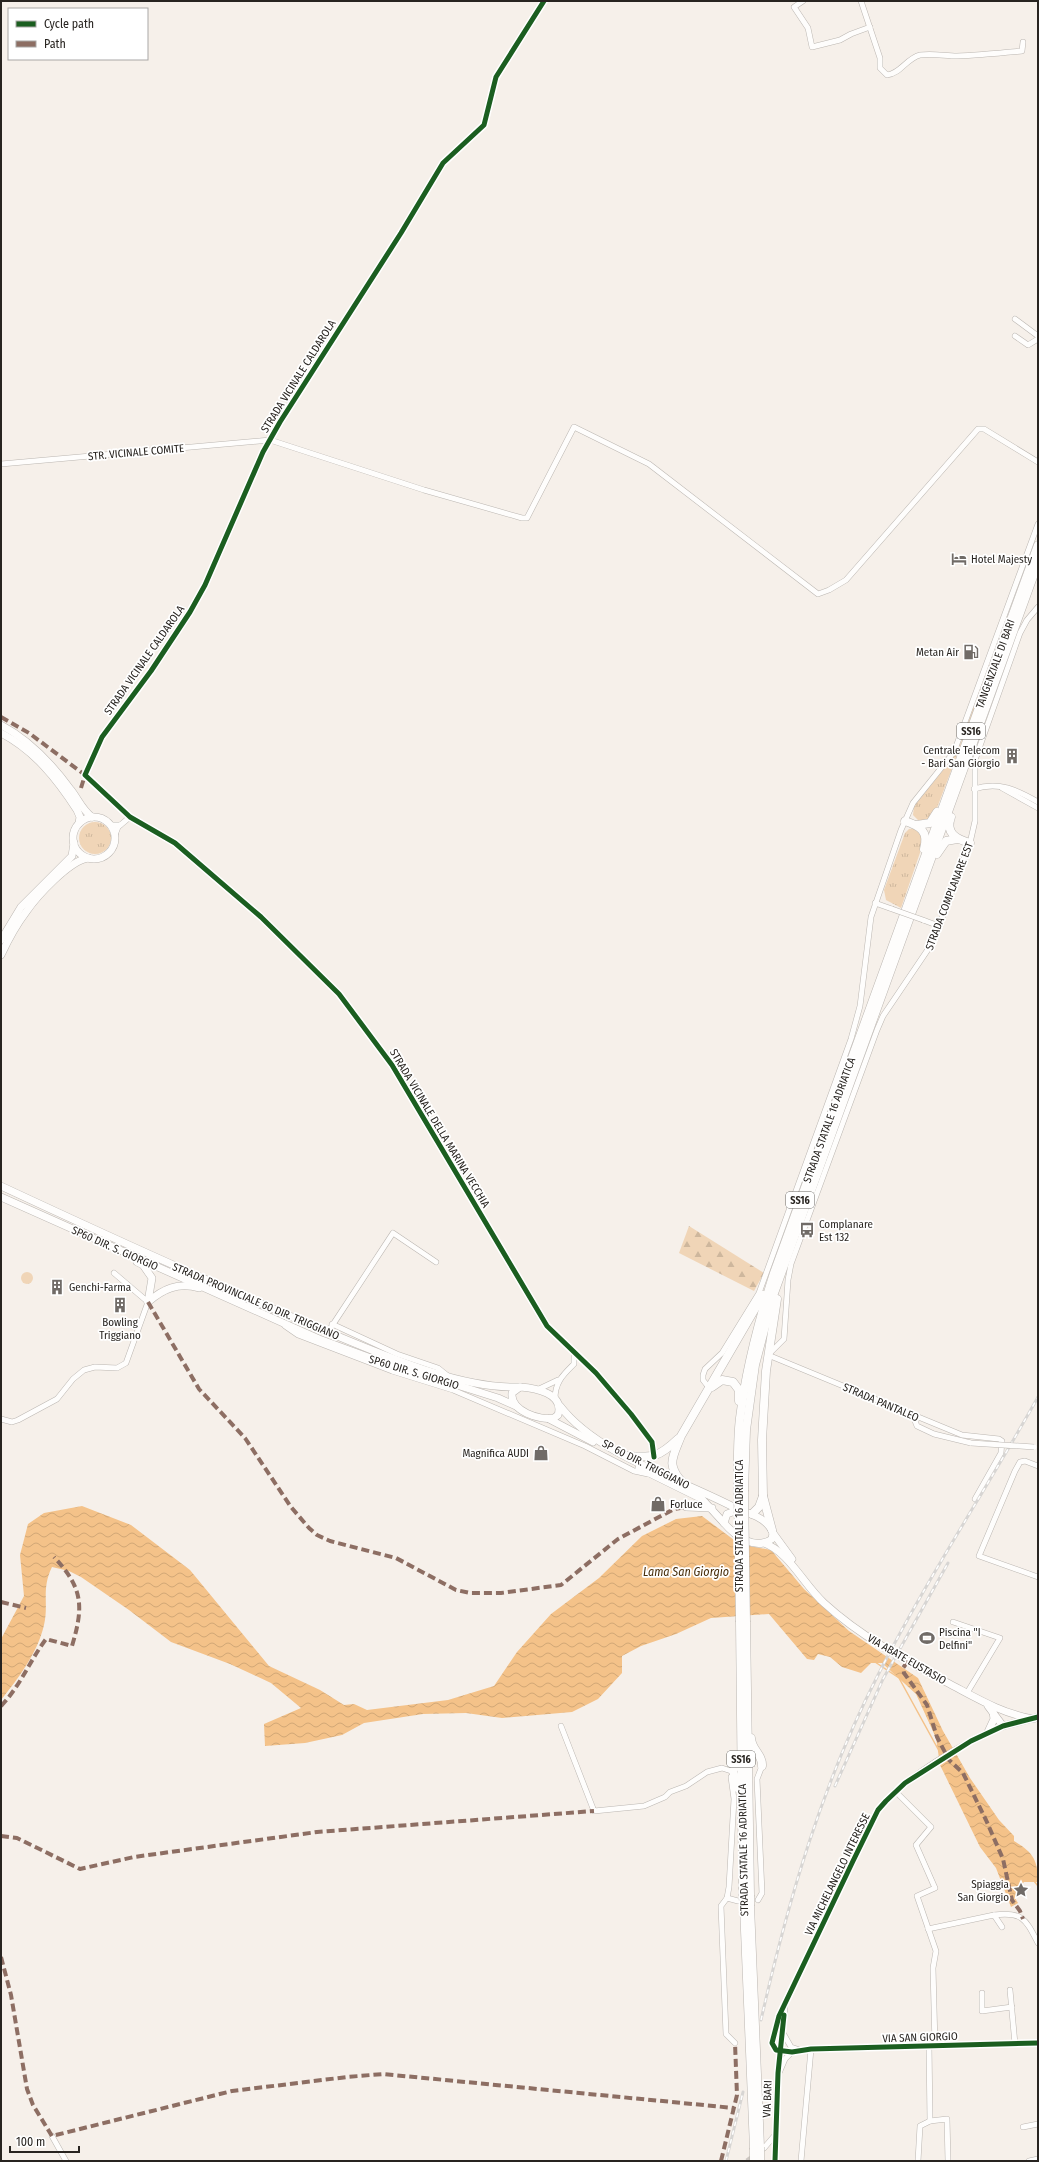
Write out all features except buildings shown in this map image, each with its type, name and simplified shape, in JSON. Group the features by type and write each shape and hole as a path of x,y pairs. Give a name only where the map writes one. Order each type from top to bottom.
{"highway":[{"name":"TANGENZIALE DI BARI","path":"960,770 1038,545"},
{"name":"TANGENZIALE DI BARI","path":"906,918 1038,563"},
{"path":"905,821 917,825 925,825 934,820 948,780 960,770 963,783 949,821 950,832 957,839"},
{"path":"912,902 912,882 926,840 923,830 917,825"},
{"path":"912,902 925,888 942,845 950,840 957,839 970,843"},
{"name":"STRADA STATALE 16 ADRIATICA","path":"744,1801 741,1754 743,1622 740,1418 758,1326 906,918"},
{"name":"STRADA STATALE 16 ADRIATICA","path":"741,1491 746,1430 753,1401 762,1333 777,1274"},
{"name":"SS16","path":"685,1488 674,1472 671,1460 681,1436 777,1274"},
{"name":"SS16","path":"773,1532 763,1496 763,1409 777,1274"},
{"name":"SS16","path":"710,1389 722,1380 728,1380 736,1385 740,1395 738,1410 740,1418"},
{"name":"SS16","path":"753,1401 765,1388"},
{"path":"753,1401 764,1406 763,1409"},
{"path":"628,1456 654,1457 662,1453 681,1436"},
{"path":"752,1514 759,1507 763,1496"},
{"name":"STRADA STATALE 16 ADRIATICA","path":"743,1622 747,1700 744,1801 745,1901 760,2161"},
{"name":"SS16","path":"747,1700 750,1709 751,1744 762,1760 762,1766"},
{"name":"SS16","path":"741,1754 732,1771 744,1801"},
{"name":"SS16","path":"744,1801 751,1791 753,1760 758,1760 762,1766"},
{"name":"STRADA STATALE 16 ADRIATICA","path":"754,2161 759,2148"}],"main road":[{"path":"1,725 23,738 41,753 72,790 87,814 92,817 106,820 111,824 115,835 113,849 108,854 102,858 88,858 76,861 26,912 1,955"},
{"path":"1,733 19,744 46,767 77,810 80,817 74,836 72,856 21,907 1,940"},
{"path":"79,823 92,817"},
{"path":"74,843 81,855 88,858"},
{"path":"1,1182 28,1198"},
{"name":"STRADA PROVINCIALE 60 DIR. TRIGGIANO","path":"1,1186 161,1260 328,1332 402,1361 490,1387 520,1387 539,1389"},
{"name":"SP60 DIR. S. GIORGIO","path":"1,1197 319,1339 368,1358 477,1391 516,1406 530,1414 549,1419"},
{"path":"99,1240 146,1268 152,1278 148,1302"},
{"path":"148,1302 162,1290 172,1287 185,1286 194,1287 231,1299"},
{"path":"516,1406 513,1401 512,1393 520,1387"},
{"path":"539,1389 555,1399"},
{"name":"SP 60 DIR. TRIGGIANO","path":"555,1399 580,1428 685,1488 752,1514 768,1525 832,1610"},
{"path":"549,1419 558,1415 560,1406"},
{"path":"549,1419 652,1475 685,1488 702,1499 712,1508 734,1534 743,1539 754,1543 764,1543 772,1540 773,1532"},
{"path":"685,1488 690,1498 686,1507 712,1508"},
{"path":"724,1523 727,1514 741,1511"},
{"path":"764,1543 783,1556 815,1594 832,1610"},
{"name":"VIA ABATE EUSTASIO","path":"832,1610 881,1646 997,1711 1035,1718"},
{"path":"997,1711 1003,1726"},
{"path":"988,1732 997,1711"},
{"name":"VIA MICHELANGELO INTERESSE","path":"1003,1726 1035,1718"}],"street":[{"name":"STRADA VICINALE CALDAROLA","path":"85,775 102,737 160,658 205,586 270,440 358,297 401,234 443,162 484,125 496,77 544,1"},
{"path":"803,1 794,7 808,28 812,46 840,40 870,27"},
{"path":"861,1 880,58 880,68 887,75 893,74 910,59 919,56 929,54 955,56 1022,51 1023,42"},
{"path":"1015,319 1038,336"},
{"path":"1015,336 1028,345 1038,339"},
{"path":"270,440 424,490 522,518 527,518 570,431 574,427 579,428 649,464 818,594 834,588 846,580 978,429 984,429 1038,462"},
{"name":"STR. VICINALE COMITE","path":"1,464 270,440"},
{"path":"710,1389 703,1380 705,1370 722,1353 759,1293 852,1039 860,1006 868,931 875,903 905,821 913,803 954,752 1038,524"},
{"name":"STRADA COMPLANARE EST","path":"768,1355 784,1339 788,1280 791,1264 876,1030 883,1016 928,952 940,926 970,843 975,829 975,760 1020,633 1027,620 1038,607"},
{"name":"STRADA VICINALE DELLA MARINA VECCHIA","path":"85,775 130,817 175,843 261,917 338,994 392,1065 546,1326 607,1386 652,1442 654,1457"},
{"path":"974,789 991,785 1013,788 1038,802"},
{"path":"999,786 1038,808"},
{"path":"115,835 120,825 130,817"},
{"path":"111,824 120,825"},
{"path":"875,903 940,926"},
{"path":"328,1332 393,1234 436,1262"},
{"path":"1,1419 12,1422 18,1420 57,1399 73,1379 88,1368 122,1366 126,1363 148,1302 114,1273"},
{"path":"282,1322 298,1335 392,1370 453,1390 585,1446 634,1471 652,1475"},
{"path":"332,1324 397,1354 438,1368 449,1376"},
{"path":"539,1389 558,1380 574,1364 574,1353"},
{"name":"STRADA PANTALEO","path":"768,1355 967,1437 996,1438 1002,1441 1001,1453 975,1499"},
{"path":"574,1364 585,1364"},
{"path":"555,1399 555,1390 558,1380"},
{"path":"526,1421 530,1414"},
{"name":"STRADA PANTALEO","path":"913,1416 917,1426 934,1434 971,1443 1036,1448"},
{"path":"1038,1466 1024,1461 1020,1462 979,1556 1038,1577"},
{"path":"952,1622 1000,1638 967,1693"},
{"path":"561,1726 594,1811 644,1806 665,1798 670,1792 686,1786 707,1772 722,1768 732,1771 734,1799 731,1865 727,1898 721,1906 726,2034 735,2043"},
{"name":"VIA MICHELANGELO INTERESSE","path":"787,2002 780,2050 773,2047 772,2036 787,2002 875,1817 895,1791 971,1741 1003,1726"},
{"path":"758,1900 762,1893 757,1778 762,1766"},
{"path":"895,1791 931,1826 916,1845 935,1888 917,1896 936,1951 933,1968 930,2121"},
{"path":"727,1898 745,1901"},
{"path":"928,1929 994,1915 1006,1914 1018,1916 1028,1924 1038,1943"},
{"path":"994,1915 1002,1927"},
{"path":"1010,1990 1015,2044"},
{"path":"982,1993 982,2011 1012,2007"},
{"path":"778,2073 792,2050 782,2030"},
{"name":"VIA SAN GIORGIO","path":"780,2050 1038,2043"},
{"path":"801,2161 811,2049"},
{"name":"VIA BARI","path":"775,2161 780,2050"},
{"path":"918,2161 920,2126 930,2121 946,2119 948,2161"},
{"path":"1022,2127 1038,2124"},
{"path":"759,2148 776,2134"},
{"path":"52,2136 66,2161"},
{"path":"759,2148 775,2148"},
{"path":"1029,2161 1038,2159"}],"green space":[{"path":"990,662 992,662 934,816 930,821 920,822 913,815 914,806 952,759 961,742"},
{"path":"92,822 98,822 108,829 111,838 110,844 104,851 98,854 92,854 82,847 79,841 79,835 86,825"},
{"path":"916,828 922,832 922,847 901,908 886,900 884,890 905,833 909,829"},
{"path":"689,1226 764,1273 754,1291 679,1253"},
{"path":"25,1272 29,1272 33,1278 29,1284 25,1284 21,1280 21,1276"}],"water":[{"name":"Lama San Giorgio","path":"82,1506 131,1525 190,1570 269,1666 320,1690 344,1705 354,1704 367,1710 448,1700 494,1686 517,1652 551,1614 599,1578 642,1536 676,1519 702,1516 734,1540 749,1546 771,1550 804,1589 849,1631 918,1678 943,1731 970,1778 999,1820 1014,1836 1014,1841 1026,1849 1033,1857 1037,1868 1038,1882 1024,1882 1016,1895 1016,1900 1018,1903 1011,1907 996,1868 980,1847 940,1765 936,1738 916,1694 882,1663 871,1663 861,1673 842,1667 830,1657 818,1654 814,1660 807,1659 769,1614 711,1618 676,1634 641,1646 622,1656 622,1673 598,1699 572,1712 502,1718 466,1713 423,1714 364,1723 342,1735 305,1743 265,1746 264,1724 301,1708 271,1683 230,1664 171,1642 129,1610 81,1577 69,1571 52,1567 47,1582 46,1610 41,1635 27,1665 1,1700 1,1639 24,1596 20,1555 28,1524 44,1513"}],"waterway":[{"path":"875,1662 899,1678 938,1749"},
{"path":"1034,1881 1038,1886"}],"tunnel":[{"path":"747,2161 755,2155"}],"railway":[{"path":"761,2020 771,1975 795,1887 823,1801 858,1716 878,1675 916,1605 1038,1397"},
{"path":"835,1786 883,1679 948,1563"},
{"path":"726,2161 743,2092"}],"marked path":[{"path":"1,717 29,733 85,775 81,788"},
{"path":"148,1302 199,1389 245,1438 291,1507 309,1528 317,1535 330,1541 396,1558 456,1590 470,1593 501,1593 561,1585 618,1539 674,1509 686,1507"},
{"path":"1,1706 20,1682 46,1639 72,1646 76,1632 79,1608 76,1588 64,1568 54,1557"},
{"path":"1,1602 26,1608"},
{"path":"908,1661 903,1668 904,1673 927,1705 937,1737 949,1760 963,1773 986,1820 1003,1859 1012,1900 1020,1911 1023,1919"},
{"path":"1,1836 17,1838 80,1869 134,1857 317,1832 594,1811"},
{"path":"1,1957 11,1995 27,2089 33,2105 52,2136 232,2091 383,2074 734,2108"},
{"path":"721,2161 737,2095 735,2043"}],"cycle path":[{"path":"544,1 496,77 484,125 443,163 401,233 280,422 263,452 205,585 190,612 151,671 102,737 85,775 130,817 175,843 261,917 339,994 392,1065 547,1326 596,1373 631,1414 652,1442 654,1457"},
{"path":"1038,1717 1003,1726 971,1741 905,1783 878,1810 779,2016 772,2043 776,2050 792,2052 811,2049 1038,2043"},
{"path":"775,2161 778,2073 784,2015"}],"place":[{"name":"Hotel Majesty","path":"959,559"},
{"name":"Metan Air","path":"971,652"},
{"name":"Centrale Telecom - Bari San Giorgio","path":"1012,756"},
{"name":"Complanare Est 132","path":"807,1230"},
{"name":"Genchi-Farma","path":"57,1287"},
{"name":"Bowling Triggiano","path":"120,1305"},
{"name":"Magnifica AUDI","path":"541,1453"},
{"name":"Forluce","path":"658,1504"},
{"name":"Piscina \"I Delfini\"","path":"927,1638"},
{"name":"Spiaggia San Giorgio","path":"1021,1890"}]}
